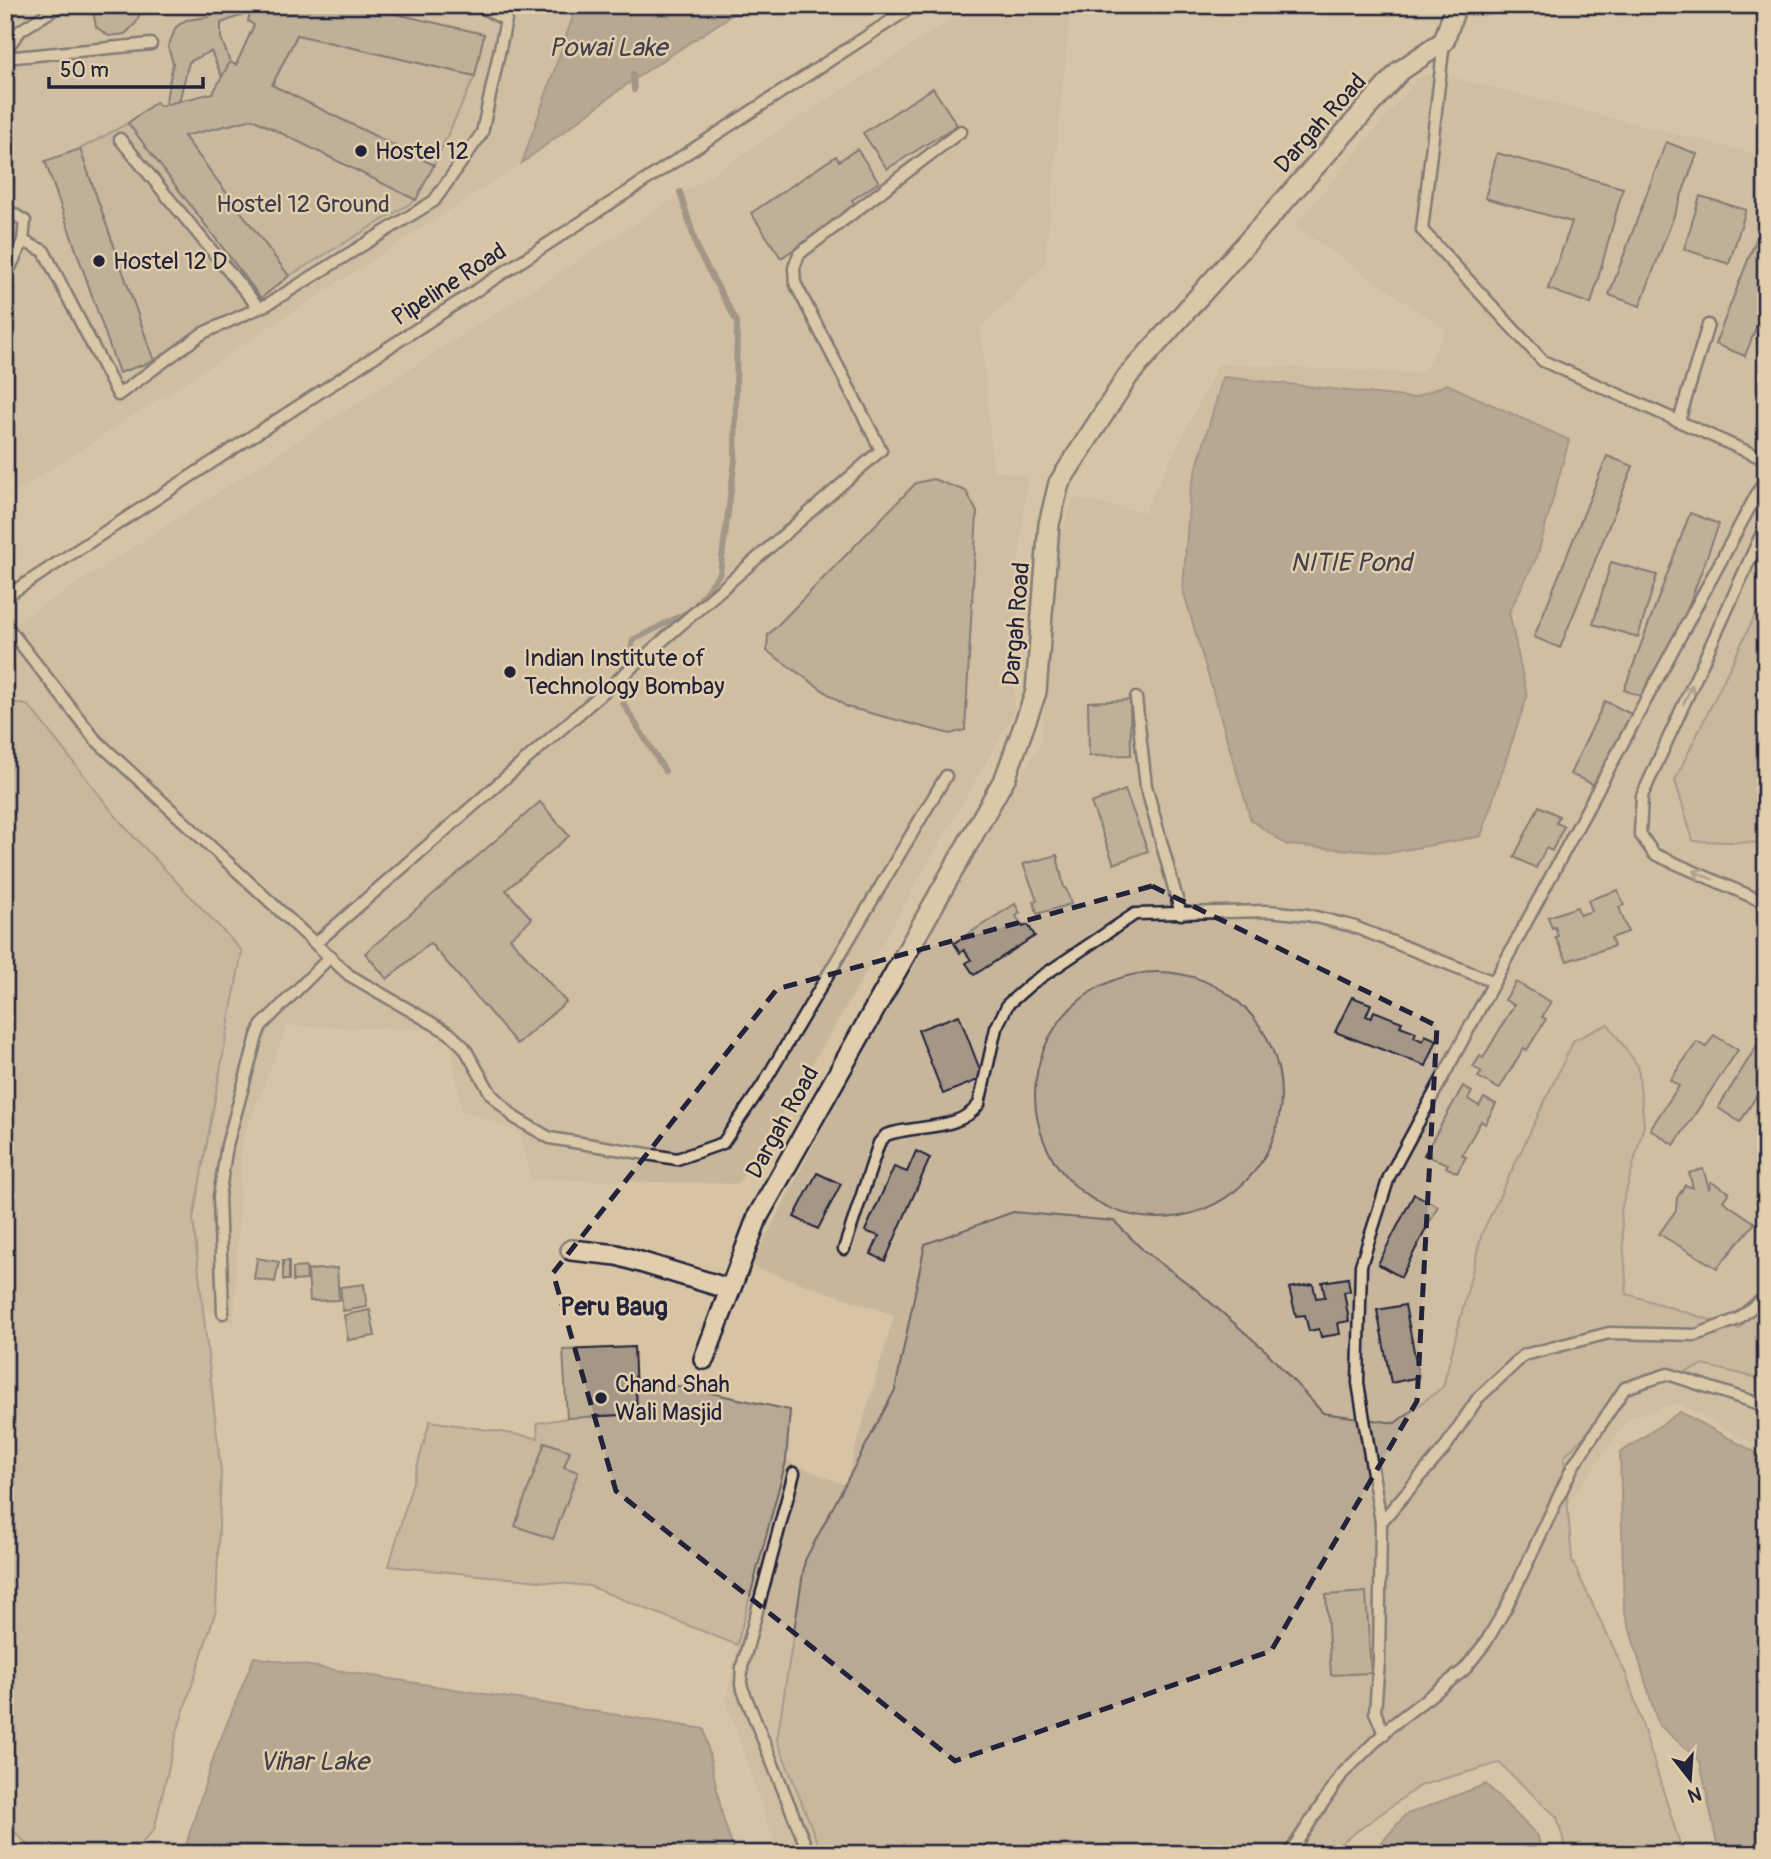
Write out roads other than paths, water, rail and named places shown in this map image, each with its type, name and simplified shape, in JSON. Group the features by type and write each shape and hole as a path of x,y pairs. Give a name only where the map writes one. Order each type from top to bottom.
{"street":[{"path":"1444,41 1456,5"},
{"name":"Dargah Road","path":"704,1359 758,1216 1006,776 1036,692 1049,524 1059,483 1128,376 1399,71 1444,41"},
{"path":"571,1250 617,1255 729,1289"}],"lane":[{"path":"5,50 20,30 61,5"},
{"path":"23,241 44,251 118,395 203,333 259,308 434,201 482,133 506,20 477,5"},
{"name":"Pipeline Road","path":"5,597 915,5"},
{"path":"1444,41 1422,230 1543,360 1766,460"},
{"path":"5,58 151,44"},
{"path":"316,943 881,450 795,283 794,268 799,254 961,131"},
{"path":"120,139 259,308"},
{"path":"5,213 12,213 25,221 23,241 5,278"},
{"path":"1678,421 1708,325"},
{"path":"1384,1734 1375,1712 1379,1661 1381,1522 1359,1383 1361,1265 1389,1177 1766,477"},
{"path":"1766,524 1642,796 1640,834 1654,854 1766,903"},
{"path":"5,624 95,739 349,975 449,1033 464,1046 491,1094 515,1118 550,1138 677,1159 723,1143 762,1086 946,776"},
{"path":"1136,698 1146,786 1181,914"},
{"path":"844,1249 879,1143 886,1135 960,1120 973,1114 979,1104 996,1028 1008,1004 1032,983 1135,914 1268,911 1308,915 1352,926 1494,982"},
{"path":"223,1313 219,1197 227,1145 257,1036 261,1026 331,956"},
{"path":"1381,1522 1444,1449 1478,1398 1524,1355 1609,1334 1696,1335 1738,1319 1766,1296"},
{"path":"1289,1854 1342,1774 1384,1734 1464,1670 1486,1642 1507,1606 1573,1466 1625,1388 1668,1374 1766,1406"},
{"path":"794,1473 742,1667 741,1685 809,1854"}],"water":[{"name":"Powai Lake","path":"577,5 747,5 630,82 522,163"},
{"name":"NITIE Pond","path":"1223,377 1413,398 1447,384 1569,440 1537,557 1509,612 1527,696 1481,836 1388,853 1287,845 1251,820 1183,590 1190,491"},
{"path":"1680,1412 1766,1458 1766,1854 1719,1854 1700,1761 1658,1724 1624,1610 1620,1453"},
{"name":"Vihar Lake","path":"254,1657 704,1729 723,1818 735,1854 183,1854 215,1753"},
{"path":"1486,1784 1538,1836 1542,1854 1372,1854 1405,1815"}],"waterway":[{"path":"633,74 634,90"},
{"path":"665,771 623,703 633,640 692,610 720,573 735,460 737,322 698,251 680,192"}],"place":[{"name":"Hostel 12","path":"361,151"},
{"name":"Hostel 12 D","path":"99,261"},
{"name":"Indian Institute of Technology Bombay","path":"510,672"},
{"name":"Chand Shah Wali Masjid","path":"601,1398"}],"district":[{"name":"Peru Baug","path":"614,1306"}],"park label":[{"name":"Hostel 12 Ground","path":"303,204"}]}
